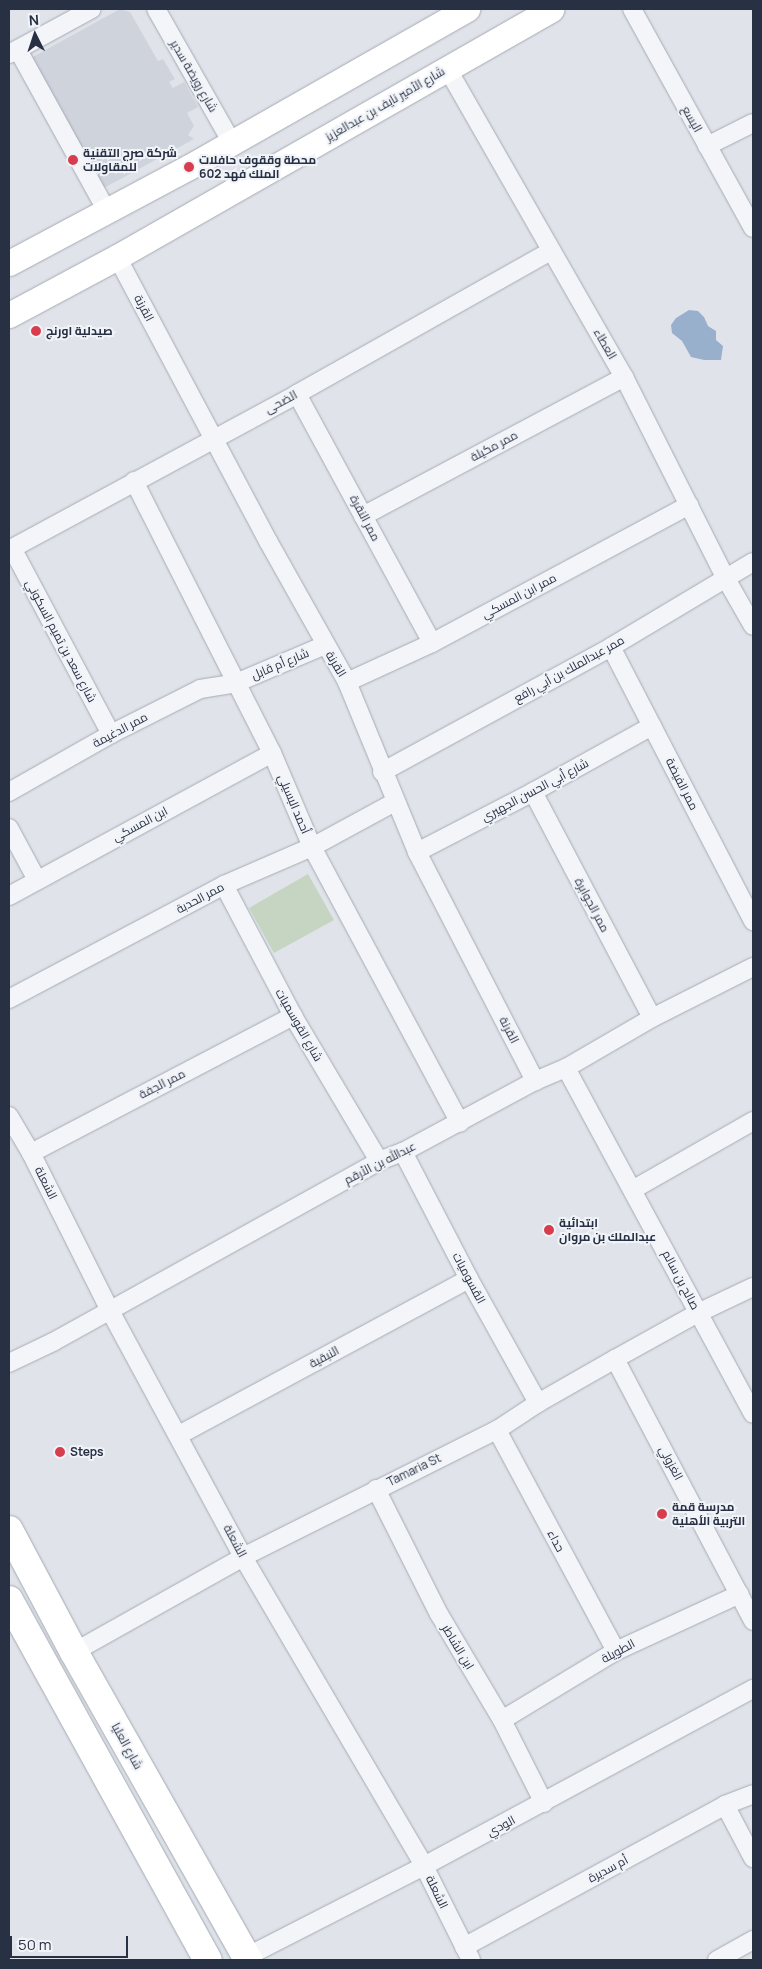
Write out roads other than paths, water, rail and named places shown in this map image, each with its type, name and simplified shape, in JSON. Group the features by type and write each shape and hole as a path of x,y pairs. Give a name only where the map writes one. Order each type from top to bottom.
{"main road":[{"name":"شارع العليا","path":"9,1530 74,1652 247,1958"},
{"path":"9,1600 208,1960"}],"street":[{"path":"92,9 13,52 107,211"},
{"name":"شارع رويضة سدير","path":"156,9 232,143"},
{"path":"9,263 232,143 467,9"},
{"name":"شارع الأمير نايف بن عبدالعزيز","path":"9,315 117,257 551,9"},
{"name":"اليسع","path":"632,9 753,228"},
{"name":"العطاء","path":"447,68 624,377 725,577 753,626"},
{"path":"707,146 753,123"},
{"name":"الضحى","path":"10,549 212,438 297,394 551,251"},
{"name":"القرنة","path":"117,257 212,438 347,682 416,852 535,1082"},
{"name":"ممر مكيلة","path":"364,516 624,377"},
{"name":"ممر النقرة","path":"297,394 432,643"},
{"name":"أحمد البسيلي","path":"134,482 272,753 312,847 460,1123"},
{"name":"ممر ابن المسكي","path":"347,682 432,643 689,505"},
{"name":"شارع سعد بن تميم السكوني","path":"10,549 110,734"},
{"name":"ممر عبدالملك بن أبي رافع","path":"382,772 611,647 725,577 753,562"},
{"name":"شارع أم قابل","path":"236,683 325,645"},
{"name":"ممر الفيضة","path":"611,647 753,921"},
{"name":"ممر الدغيمة","path":"9,792 110,734 200,688 236,683"},
{"name":"شارع أبي الحسن الجهيري","path":"416,852 533,792 652,726"},
{"name":"ابن المسكي","path":"9,896 272,753"},
{"name":"ممر الجوابرة","path":"533,792 652,1018"},
{"name":"ممر الحدبة","path":"9,999 224,885 312,847 395,802"},
{"path":"9,828 37,880"},
{"name":"شارع القوسميات","path":"224,885 293,1016 379,1161"},
{"name":"عبدالله بن الأرقم","path":"9,1362 53,1342 379,1161 403,1152 460,1123 535,1082 566,1068 652,1018 753,967"},
{"name":"ممر الجفة","path":"31,1152 293,1016"},
{"name":"صالح بن سالم","path":"566,1068 634,1189 753,1414"},
{"name":"الشعلة","path":"9,1116 31,1152 110,1309 243,1557 424,1866 467,1953"},
{"path":"634,1189 753,1121"},
{"name":"القسوميات","path":"403,1152 469,1279 538,1403"},
{"name":"النبقية","path":"179,1435 469,1279"},
{"name":"Tamaria St","path":"74,1652 243,1557 496,1430 538,1403 698,1312 753,1287"},
{"name":"الغزولي","path":"615,1359 753,1621"},
{"name":"حداء","path":"496,1430 616,1651"},
{"name":"ابن الشاطر","path":"376,1489 439,1614 502,1720 544,1803"},
{"name":"الطويلة","path":"502,1720 616,1651 740,1594"},
{"name":"الودي","path":"247,1958 544,1803 753,1689"},
{"name":"أم سديرة","path":"467,1953 725,1805 753,1794"},
{"path":"725,1805 753,1858"},
{"path":"718,1960 753,1940"}],"water":[{"path":"689,310 698,311 704,317 708,326 716,331 716,340 723,346 721,360 704,360 691,357 682,341 672,333 671,325 676,318"}],"place":[{"name":"شركة صرح التقنية للمقاولات","path":"73,160"},
{"name":"محطة وققوف حافلات الملك فهد 602","path":"189,167"},
{"name":"صيدلية اورنج","path":"36,331"},
{"name":"ابتدائية عبدالملك بن مروان","path":"549,1230"},
{"name":"Steps","path":"60,1452"},
{"name":"مدرسة قمة التربية الأهلية","path":"662,1514"}]}
